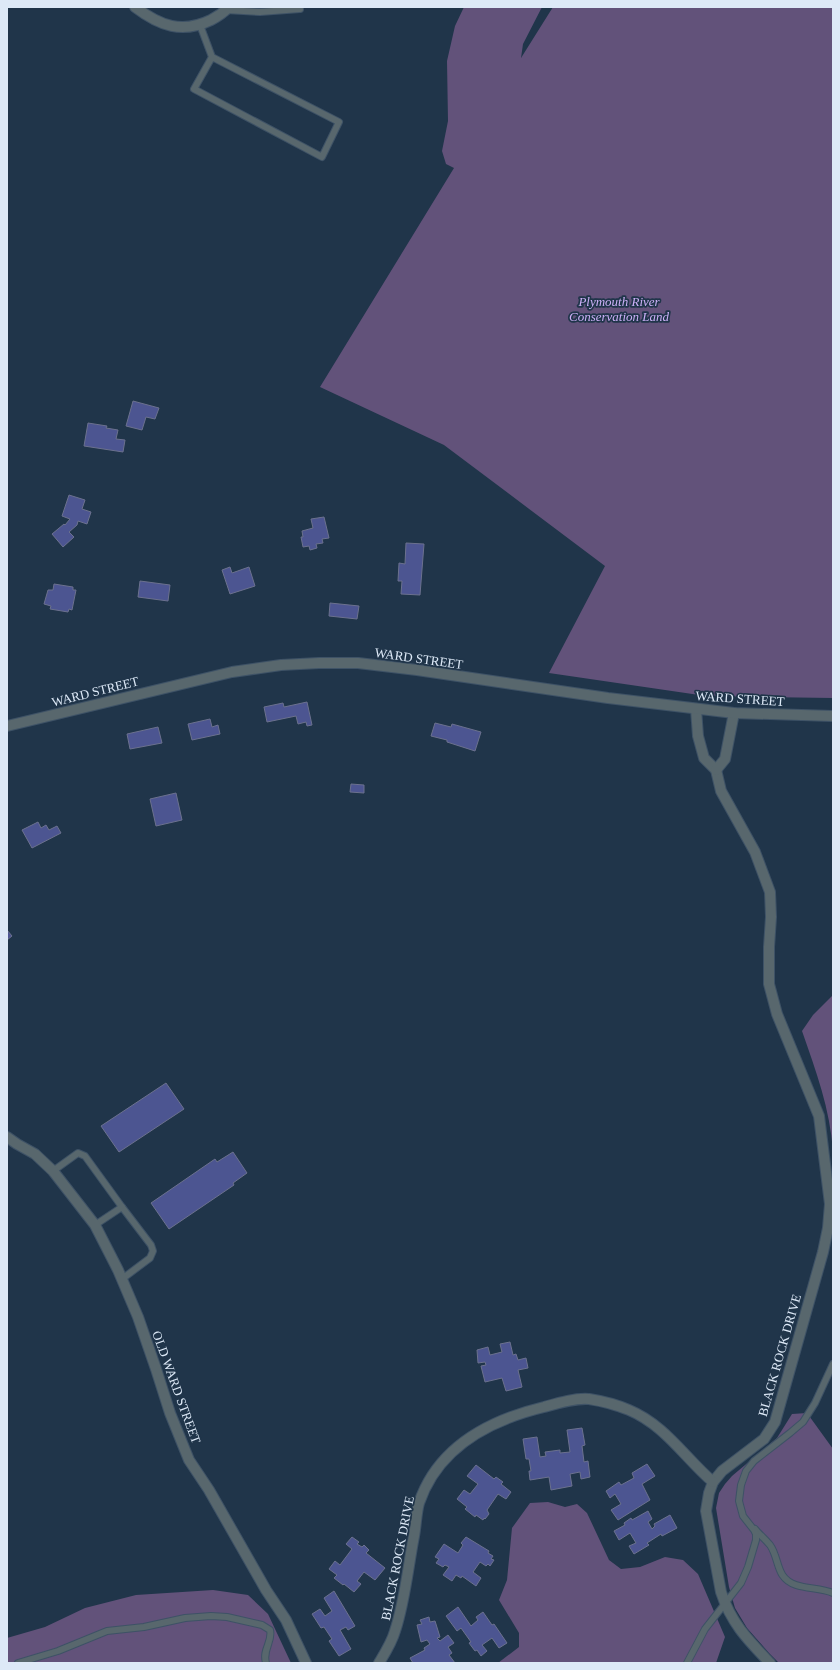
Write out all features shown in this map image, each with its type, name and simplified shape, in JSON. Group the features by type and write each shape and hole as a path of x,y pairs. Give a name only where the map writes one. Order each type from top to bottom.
{"street":[{"path":"135,7 148,17 168,26 184,28 200,25 228,9"},
{"name":"WARD STREET","path":"7,726 232,672 281,665 319,663 358,663 417,670 734,713 833,716"},
{"name":"BLACK ROCK DRIVE","path":"379,1663 395,1632 419,1505 426,1485 437,1468 467,1438 487,1427 520,1413 564,1402 588,1399 609,1403 650,1421 666,1434 698,1469 713,1482 722,1472 764,1439 775,1422 827,1234 831,1184 819,1116 777,1014 769,984 771,917 770,892 755,852 720,791 716,770 704,758 698,736 696,709"},
{"path":"716,770 725,759 734,713"},
{"name":"OLD WARD STREET","path":"7,1137 35,1154 53,1171 95,1225 122,1279 148,1346 170,1413 189,1460 209,1490 266,1590 286,1620 306,1663"},
{"path":"713,1482 709,1493 706,1511 721,1592 730,1615 742,1634 770,1663"}],"lane":[{"path":"228,9 260,12 300,9"},
{"path":"200,25 212,57 339,122 322,157 194,89 212,57"},
{"path":"53,1171 78,1153 85,1156 151,1246 153,1251 150,1258 122,1279"},
{"path":"95,1225 122,1207"},
{"path":"833,1364 815,1403 803,1422 754,1460 746,1471 741,1485 739,1501 744,1516 771,1546 778,1569 785,1578 795,1585 825,1589 833,1593"},
{"path":"687,1663 705,1629 741,1583 756,1540 756,1534 752,1526"},
{"path":"18,1663 58,1651 107,1631 144,1628 185,1618 216,1616 257,1623 270,1630 271,1634 265,1650 266,1663"}],"green space":[{"name":"Plymouth River Conservation Land","path":"464,7 542,7 523,44 521,58 553,7 833,7 833,698 706,696 549,673 605,566 444,445 320,387 454,168 446,164 442,151 448,121 447,61 455,26"},
{"path":"833,995 833,1151 826,1105 802,1031 813,1015"},
{"path":"807,1413 833,1449 833,1663 779,1663 747,1628 735,1608 729,1587 716,1508 719,1493 732,1476 777,1438 792,1414"},
{"path":"548,1502 565,1507 577,1504 587,1513 609,1560 621,1569 640,1567 665,1557 683,1560 698,1574 725,1637 716,1663 498,1663 519,1647 519,1633 499,1600 507,1580 512,1528 530,1503"},
{"path":"213,1590 248,1595 268,1614 291,1663 7,1663 7,1638 45,1627 85,1608 136,1595"}],"building":[{"path":"133,401 159,408 155,419 146,417 142,430 126,426"},
{"path":"88,423 107,426 106,428 118,430 116,439 125,440 123,452 84,446"},
{"path":"69,495 85,500 82,509 91,512 87,524 78,521 77,525 69,532 74,537 63,547 52,534 64,524 65,525 70,519 62,516"},
{"path":"324,517 329,538 322,539 323,543 316,544 317,548 310,550 309,546 303,547 301,537 303,537 302,531 313,528 311,519"},
{"path":"406,543 424,544 420,595 401,594 402,581 398,581 399,563 405,564"},
{"path":"230,567 232,573 249,567 255,586 230,594 222,570"},
{"path":"140,581 170,585 168,601 138,597"},
{"path":"54,584 73,587 73,590 76,590 72,610 69,609 68,612 50,609 51,606 44,604 48,590 53,590"},
{"path":"330,603 359,606 357,619 329,616"},
{"path":"307,702 312,725 307,726 306,722 298,724 296,716 267,722 264,707 283,703 284,707"},
{"path":"210,719 212,727 218,725 220,734 192,740 188,724"},
{"path":"435,723 451,727 452,724 481,732 475,751 447,742 447,740 431,736"},
{"path":"158,727 162,743 130,749 127,734"},
{"path":"351,784 364,785 364,793 350,792"},
{"path":"176,793 182,820 156,826 150,799"},
{"path":"38,822 41,828 46,825 49,830 57,826 61,833 32,848 22,830"},
{"path":"7,930 12,936 7,940"},
{"path":"166,1083 184,1109 119,1152 101,1126"},
{"path":"233,1152 247,1173 233,1183 234,1185 169,1229 151,1203 215,1159 217,1162"},
{"path":"510,1342 513,1355 516,1354 518,1360 526,1358 528,1368 518,1370 522,1387 506,1391 502,1378 485,1382 481,1366 486,1365 485,1362 478,1363 477,1350 488,1347 490,1355 502,1352 500,1344"},
{"path":"582,1428 585,1445 582,1446 584,1462 588,1461 590,1477 581,1479 580,1472 570,1474 572,1486 551,1490 549,1477 530,1480 529,1471 531,1471 529,1459 526,1459 523,1439 537,1437 540,1457 546,1456 545,1452 560,1450 560,1453 570,1452 567,1430"},
{"path":"647,1464 655,1476 642,1484 650,1500 618,1520 611,1510 621,1504 615,1494 610,1498 606,1491 619,1482 621,1485 634,1478 632,1473"},
{"path":"476,1465 494,1479 496,1477 503,1482 501,1484 511,1492 506,1499 498,1494 487,1510 489,1514 483,1520 476,1515 475,1517 465,1509 467,1507 457,1499 464,1490 470,1494 478,1484 467,1476"},
{"path":"648,1511 652,1519 648,1522 652,1529 655,1526 654,1524 670,1515 677,1528 662,1536 661,1534 647,1543 649,1545 634,1554 629,1546 636,1543 630,1533 619,1540 614,1531 625,1525 624,1523 631,1518 632,1520"},
{"path":"352,1537 359,1542 357,1544 362,1547 364,1545 369,1550 366,1553 385,1568 375,1580 364,1572 357,1581 361,1584 354,1592 334,1578 337,1575 329,1569 335,1561 340,1565 352,1549 346,1544"},
{"path":"466,1537 489,1551 488,1553 493,1556 491,1559 494,1560 490,1566 488,1564 486,1566 480,1562 473,1572 481,1578 476,1586 462,1576 461,1578 456,1575 452,1581 443,1575 449,1567 445,1565 443,1567 436,1563 439,1559 435,1557 444,1544 458,1553 463,1545 461,1543"},
{"path":"334,1591 355,1626 348,1630 346,1627 340,1630 351,1649 339,1656 329,1641 332,1639 324,1627 321,1628 312,1614 320,1609 325,1616 332,1611 324,1598"},
{"path":"458,1607 471,1626 478,1620 476,1617 483,1612 492,1625 494,1624 507,1643 499,1648 492,1638 482,1645 487,1651 481,1656 469,1643 471,1642 461,1628 457,1631 446,1616"},
{"path":"429,1617 430,1622 435,1621 440,1637 437,1638 440,1641 448,1635 454,1643 448,1647 452,1653 449,1655 455,1663 413,1663 410,1658 425,1650 424,1648 430,1644 427,1640 421,1642 417,1625 422,1624 420,1620"}]}
